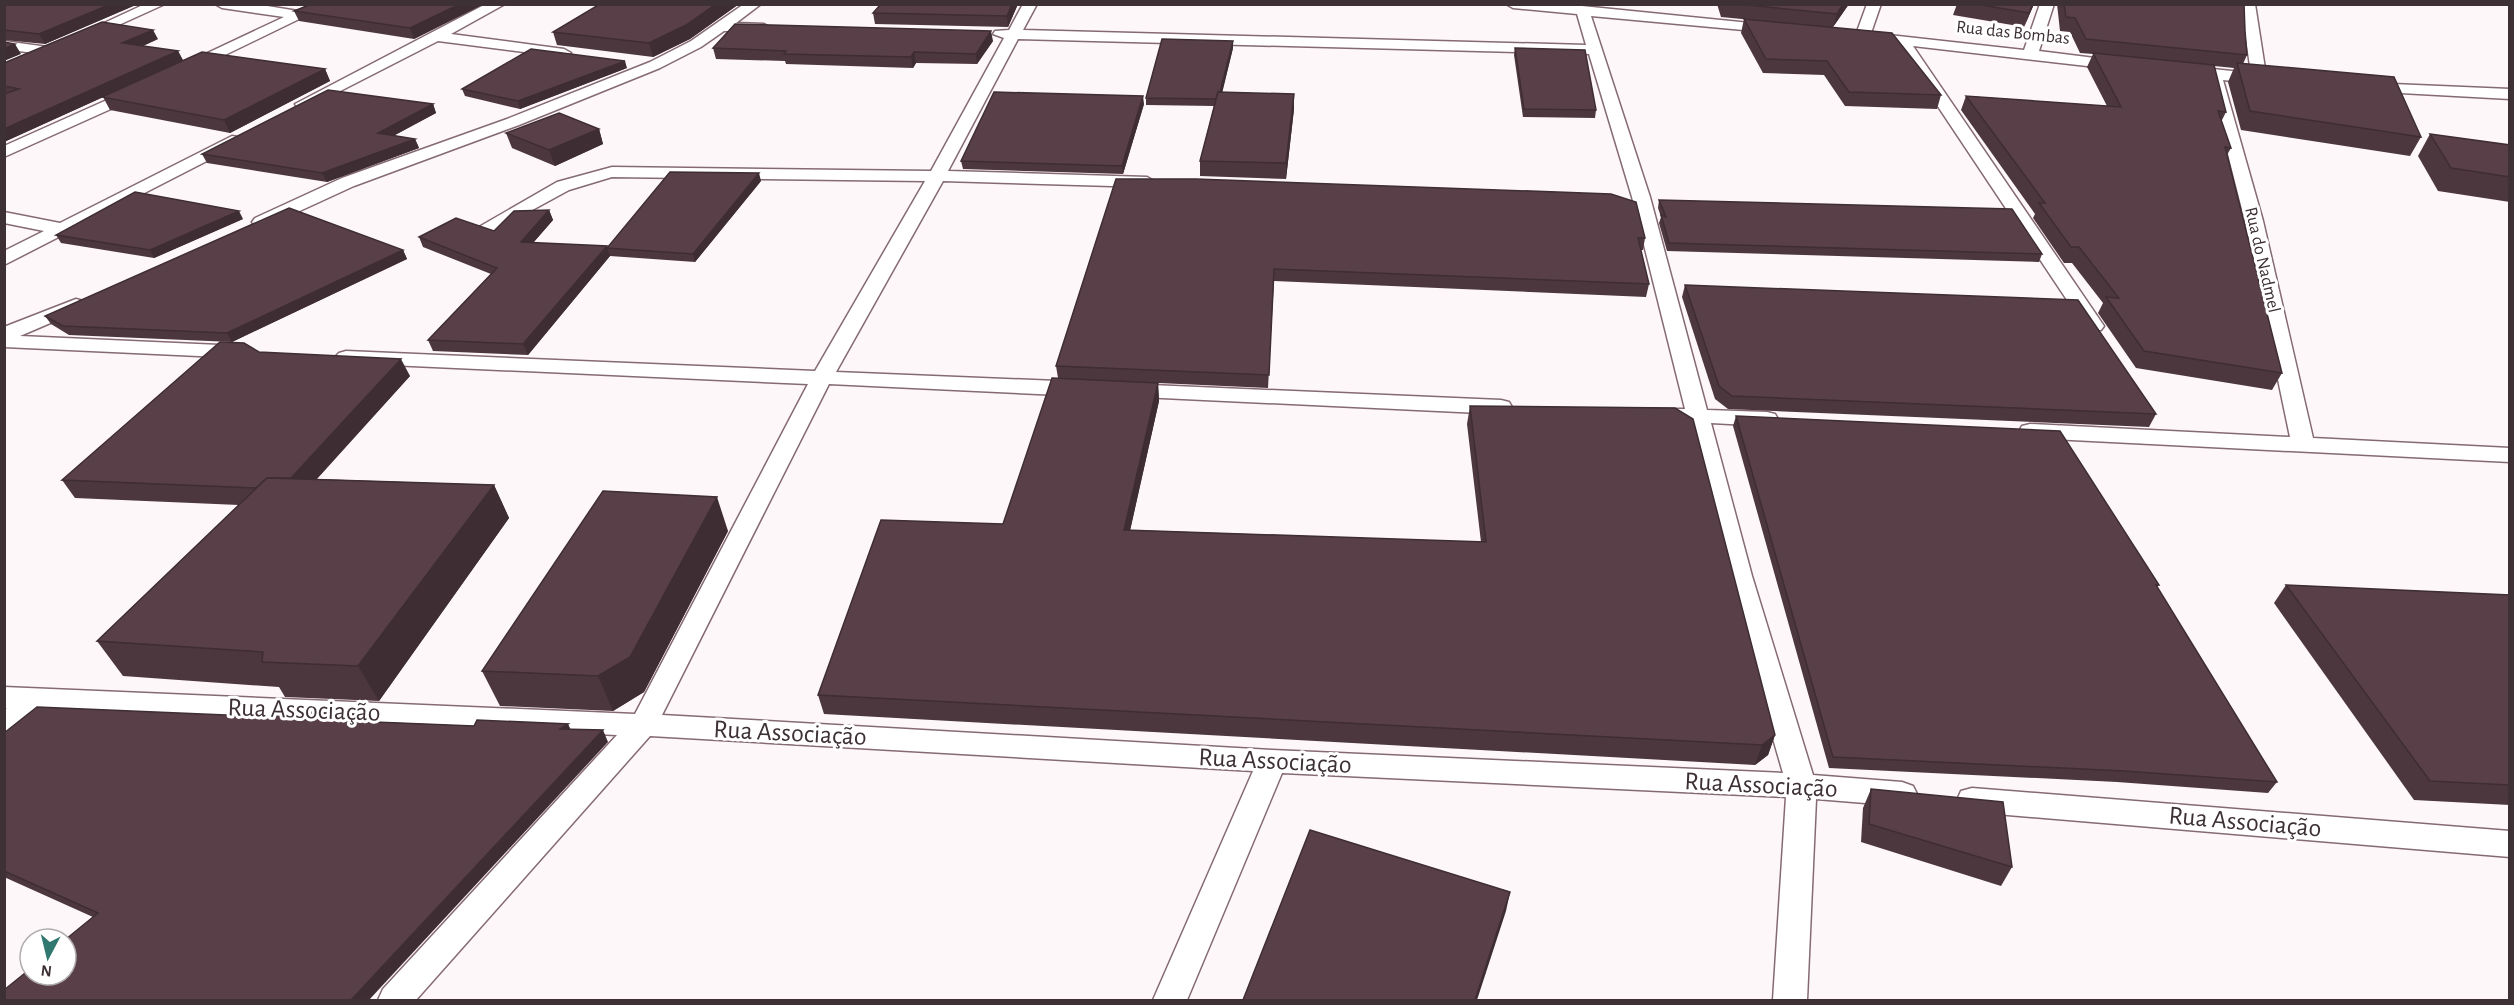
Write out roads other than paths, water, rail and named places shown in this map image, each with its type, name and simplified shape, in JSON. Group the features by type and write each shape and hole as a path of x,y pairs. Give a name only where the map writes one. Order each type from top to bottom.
{"street":[{"path":"15,64 158,4"},
{"path":"222,4 299,15"},
{"path":"172,75 323,4"},
{"path":"289,111 498,4"},
{"path":"246,229 348,182 503,126 655,65 721,27 754,4"},
{"path":"395,1000 643,725 822,377 937,176 1001,34 1030,4"},
{"path":"1513,4 1795,31"},
{"path":"1657,19 1667,4"},
{"name":"Rua das Bombas","path":"1874,4 1856,36 2136,66"},
{"path":"2030,55 2047,4"},
{"path":"2248,4 2259,79"},
{"path":"1583,11 1641,197 1739,576 1802,786 1790,1000"},
{"path":"721,27 779,29"},
{"path":"1001,34 1597,50"},
{"path":"435,36 574,55"},
{"path":"1902,41 2102,338"},
{"path":"4,45 58,47"},
{"path":"620,61 655,65"},
{"path":"2170,70 2282,81"},
{"name":"Rua do Nadmel","path":"2216,74 2254,221 2303,446"},
{"path":"4,152 151,85"},
{"path":"2351,87 2510,94"},
{"path":"4,260 248,133"},
{"path":"488,227 568,181 587,175 612,172 937,176 1164,183"},
{"path":"1617,196 1641,197"},
{"path":"4,218 63,229"},
{"path":"4,335 90,298"},
{"path":"4,341 260,353"},
{"path":"320,356 1521,408"},
{"path":"1639,414 1792,420"},
{"path":"2156,417 2169,437"},
{"path":"2004,430 2169,437 2303,446 2510,454"},
{"name":"Rua Associação","path":"4,697 643,725 1272,761 1802,786 2510,844"},
{"path":"4,725 39,699"},
{"path":"1170,1000 1272,761"}]}
